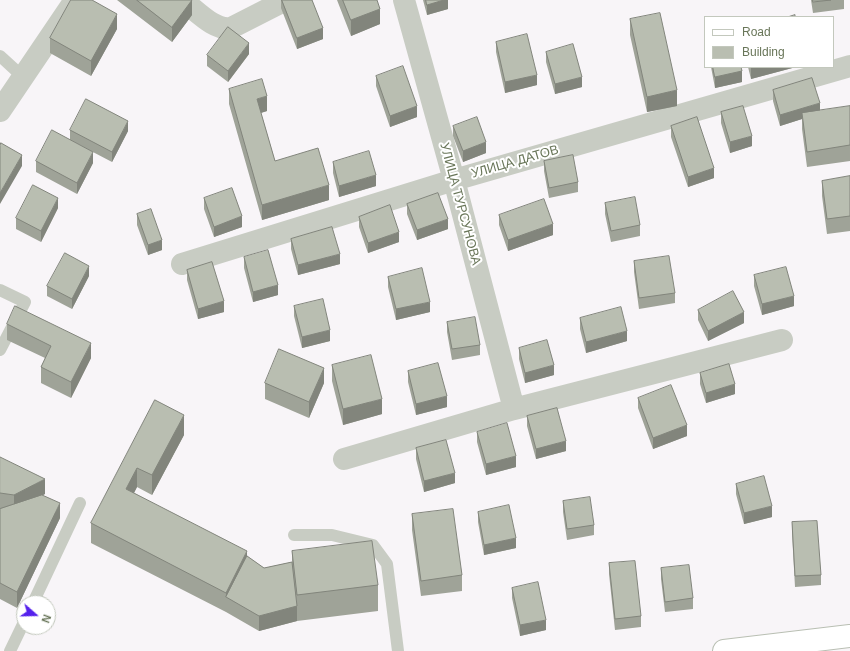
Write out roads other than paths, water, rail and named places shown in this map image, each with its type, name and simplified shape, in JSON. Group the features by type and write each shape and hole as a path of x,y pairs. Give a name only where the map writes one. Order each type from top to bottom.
{"street":[{"path":"0,111 75,0"},
{"path":"182,0 217,26 224,29 232,28 286,0"},
{"name":"УЛИЦА ТУРСУНОВА","path":"404,0 454,180 514,409"},
{"name":"УЛИЦА ДАТОВ","path":"182,264 454,180 850,66"},
{"path":"344,459 514,409 782,340"},
{"path":"724,651 850,636"}],"lane":[{"path":"0,56 23,77"},
{"path":"0,290 25,302 0,350"},
{"path":"37,595 80,503"},
{"path":"294,535 332,535 373,545 387,564 398,651"},
{"path":"10,651 18,635"}]}
